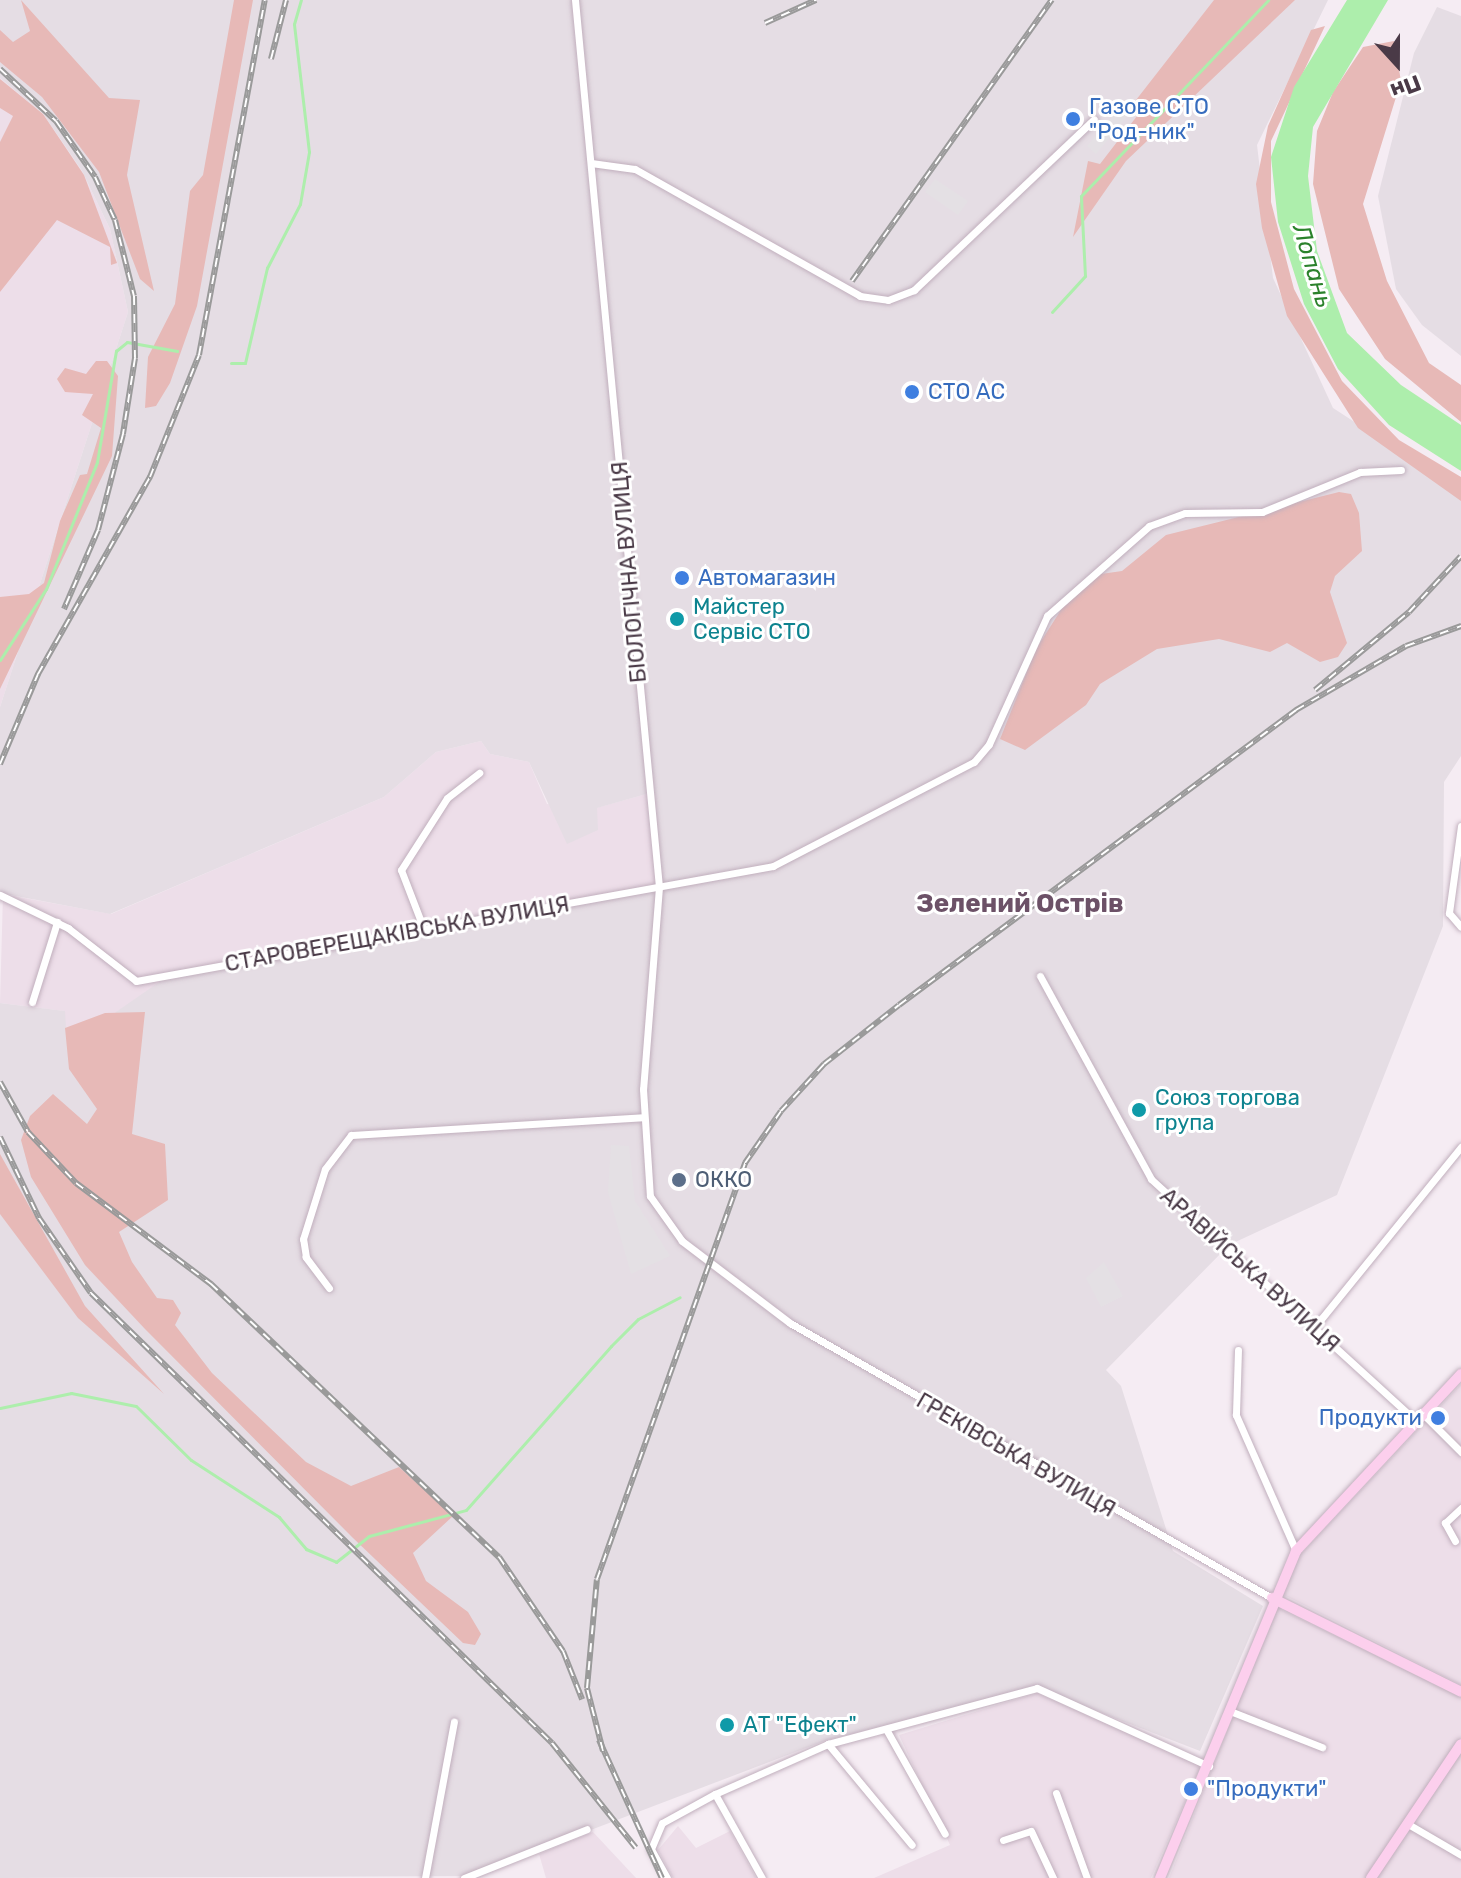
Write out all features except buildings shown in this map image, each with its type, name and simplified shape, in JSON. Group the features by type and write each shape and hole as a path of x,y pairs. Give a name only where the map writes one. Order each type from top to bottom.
{"street":[{"name":"БІОЛОГІЧНА ВУЛИЦЯ","path":"575,0 659,887 642,1145"},
{"path":"591,163 635,169 860,296 888,300 914,290 1094,119"},
{"name":"СТАРОВЕРЕЩАКІВСЬКА ВУЛИЦЯ","path":"57,922 136,981 773,866 974,762 989,744 1047,616 1149,526 1185,513 1262,512 1360,472 1401,470"},
{"path":"423,927 401,870 447,798 479,773"},
{"path":"1461,826 1449,913 1461,927"},
{"path":"0,895 57,922 32,1002"},
{"name":"АРАВІЙСЬКА ВУЛИЦЯ","path":"1040,976 1151,1179 1313,1329 1461,1452"},
{"path":"329,1288 306,1257 303,1239 325,1169 351,1135 643,1117"},
{"name":"ГРЕКІВСЬКА ВУЛИЦЯ","path":"642,1145 650,1196 682,1241 790,1323 1272,1598 1461,1692"},
{"path":"1313,1329 1461,1147"},
{"path":"1238,1350 1236,1415 1296,1551"},
{"path":"1160,1878 1209,1766 1272,1598 1296,1551 1418,1416 1461,1374"},
{"path":"1455,1541 1445,1523 1461,1508"},
{"path":"667,1878 651,1849 662,1823 715,1794 828,1744 1037,1688 1209,1766"},
{"path":"1230,1711 1322,1747"},
{"path":"425,1878 454,1722"},
{"path":"886,1729 945,1834"},
{"path":"828,1744 912,1845"},
{"path":"1371,1878 1461,1744"},
{"path":"1056,1793 1087,1878"},
{"path":"715,1794 762,1878"},
{"path":"1408,1824 1461,1855"},
{"path":"464,1878 587,1829"},
{"path":"1003,1840 1031,1831 1053,1878"}],"shaded area":[{"path":"0,0 1328,0 1257,145 1273,278 1333,408 1461,491 1461,756 1444,782 1443,926 1337,1195 1229,1245 1106,1370 1121,1386 1173,1551 1263,1606 1200,1751 1037,1688 827,1740 470,1876 0,1878 0,1003 65,1011 66,1028 103,1021 168,976 658,887 650,793 597,808 598,830 567,844 529,762 490,754 481,741 436,752 384,797 110,914 0,893 0,707 128,312 110,229 82,171 43,114 0,78"},
{"path":"21,0 109,98 140,100 127,175 154,291 140,279 99,172 42,97 0,62 0,30 13,42 30,31"},
{"path":"234,0 253,0 197,306 170,383 156,406 145,408 148,357 175,304 190,191 203,175"},
{"path":"1214,0 1295,0 1126,161 1073,237 1088,161 1100,164 1137,116 1129,109"},
{"path":"1437,7 1461,16 1461,356 1422,325 1396,289 1378,196 1414,53"},
{"path":"1325,26 1271,141 1271,202 1294,289 1342,381 1399,440 1461,477 1461,501 1358,428 1287,316 1262,228 1256,184 1268,126 1311,30"},
{"path":"1394,41 1401,81 1363,204 1387,281 1429,363 1461,385 1461,422 1385,359 1339,289 1313,184 1317,131 1333,92 1363,47"},
{"path":"0,78 43,114 82,171 110,229 128,312 0,707"},
{"path":"0,79 43,114 84,175 117,263 111,265 110,247 57,220 0,292 0,142 13,116 0,108"},
{"path":"1121,106 1130,113 1096,154 1087,146"},
{"path":"935,179 968,201 958,215 925,192"},
{"path":"96,361 107,361 118,376 112,456 0,689 0,597 29,594 44,583 60,521 80,475 87,474 101,428 82,415 93,394 65,392 57,379 65,368 86,374"},
{"path":"1339,492 1351,494 1359,513 1362,551 1335,576 1330,592 1347,643 1338,657 1320,662 1287,643 1270,652 1219,639 1157,649 1100,684 1086,705 1025,750 1000,739 1036,649 1068,599 1101,574 1122,571 1166,535"},
{"path":"481,741 490,754 529,762 547,804 596,808 650,793 659,887 132,1002 103,1021 65,1028 64,1011 0,1003 3,894 111,914 384,797 436,752"},
{"path":"145,1012 132,1134 165,1144 168,1200 119,1232 132,1262 157,1298 173,1300 181,1313 175,1325 212,1373 306,1462 351,1486 399,1467 453,1516 413,1553 426,1581 468,1612 481,1634 475,1645 463,1643 353,1538 145,1329 85,1265 31,1177 21,1140 30,1116 53,1094 87,1124 97,1109 69,1069 65,1028 105,1013"},
{"path":"611,1145 629,1146 635,1201 670,1256 631,1274 608,1192"},
{"path":"0,1154 85,1306 164,1394 78,1318 0,1214"},
{"path":"1104,1262 1123,1296 1101,1307 1086,1278"},
{"path":"1461,1384 1461,1685 1282,1594 1300,1555"},
{"path":"1276,1607 1461,1697 1461,1737 1367,1878 1169,1878"},
{"path":"1037,1693 1201,1766 1151,1878 874,1878 950,1845 899,1735"},
{"path":"1461,1750 1461,1878 1375,1878"},
{"path":"678,1826 696,1848 730,1831 756,1878 673,1878 658,1850"},
{"path":"593,1832 636,1878 546,1878 539,1854"}],"water":[{"name":"Лопань","path":"1347,0 1388,0 1313,127 1308,176 1317,251 1347,333 1401,385 1461,425 1461,471 1389,425 1338,369 1304,304 1278,222 1271,157 1294,87"}],"waterway":[{"path":"231,363 245,363 267,268 300,204 309,152 294,24 301,0"},
{"path":"1052,312 1085,276 1081,196 1268,0"},
{"path":"0,660 46,589 97,462 116,351 127,342 177,351"},
{"path":"0,1408 71,1393 136,1406 191,1460 279,1517 306,1549 336,1562 369,1536 466,1510 638,1319 680,1297"}],"railway":[{"path":"0,764 38,674 150,477 199,355 265,0"},
{"path":"271,59 286,0"},
{"path":"765,23 816,0"},
{"path":"852,281 1052,0"},
{"path":"0,69 56,121 95,177 115,220 134,296 135,358 123,434 98,530 64,609"},
{"path":"1315,690 1409,612 1461,556"},
{"path":"603,1751 587,1688 597,1579 745,1163 781,1111 824,1064 899,1005 1296,710 1406,646 1461,626"},
{"path":"0,1082 28,1132 76,1183 211,1284 499,1557 563,1651 582,1699"},
{"path":"0,1137 39,1218 91,1293 552,1743 636,1848"},
{"path":"599,1740 662,1878"}],"place":[{"name":"Газове СТО \"Род-ник\"","path":"1073,119"},
{"name":"СТО АС","path":"912,392"},
{"name":"Автомагазин","path":"682,578"},
{"name":"Майстер Сервіс СТО","path":"677,619"},
{"name":"Союз торгова група","path":"1139,1110"},
{"name":"ОККО","path":"679,1180"},
{"name":"Продукти","path":"1438,1418"},
{"name":"АТ \"Ефект\"","path":"727,1725"},
{"name":"\"Продукти\"","path":"1191,1789"}],"district":[{"name":"Зелений Острів","path":"1020,904"}]}
